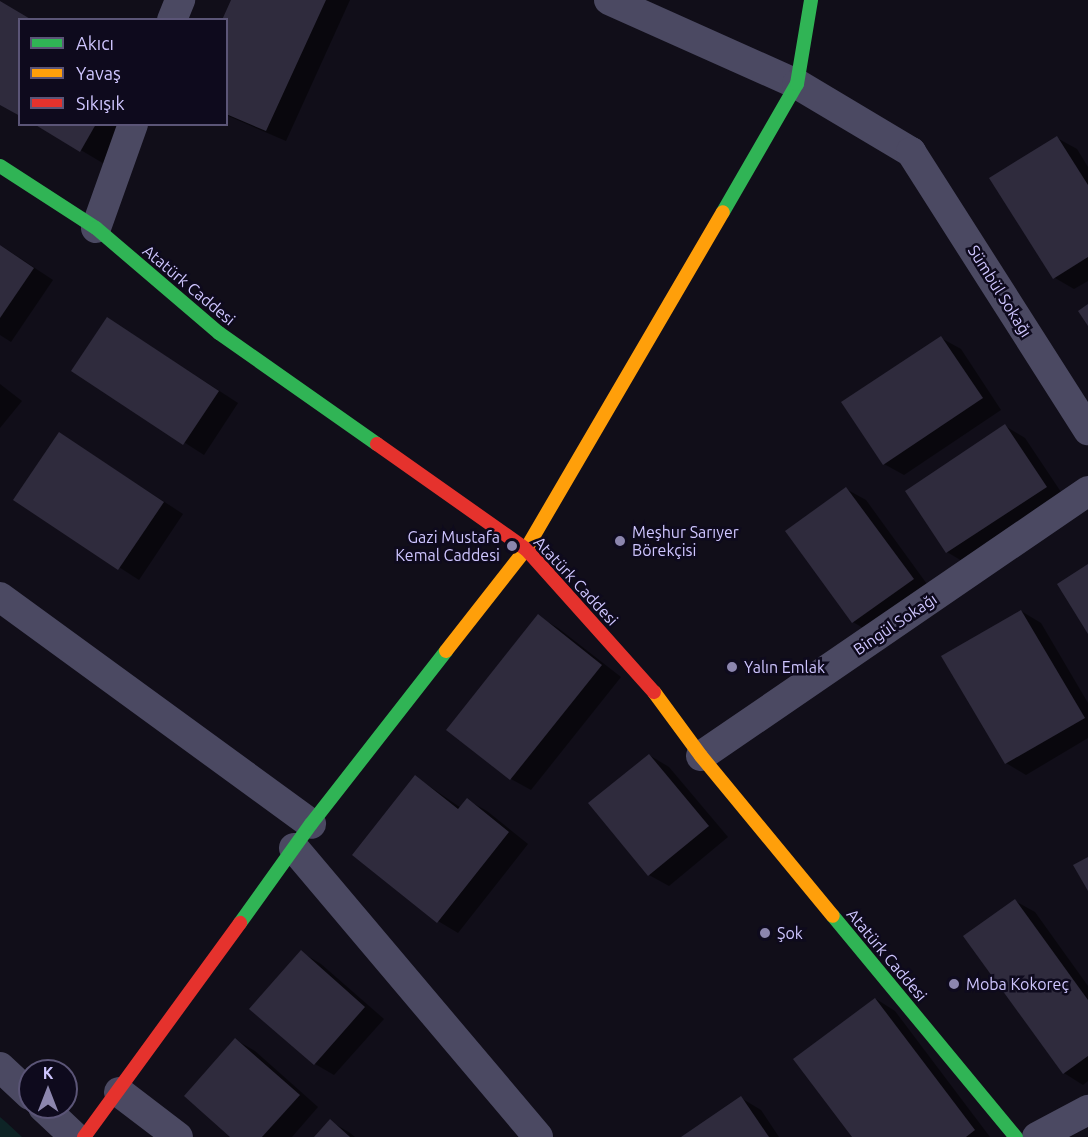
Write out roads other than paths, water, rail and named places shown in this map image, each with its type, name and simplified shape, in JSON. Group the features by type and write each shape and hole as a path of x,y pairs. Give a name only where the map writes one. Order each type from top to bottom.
{"main road":[{"path":"84,1137 119,1092 311,824 526,549 797,84 811,0"},
{"name":"Atatürk Caddesi","path":"0,166 96,228 219,333 526,549 659,697 701,756 1016,1137"}],"street":[{"path":"173,18 180,0"},
{"path":"609,0 797,84"},
{"name":"Sümbül Sokağı","path":"797,84 911,152 1088,430"},
{"path":"96,228 133,126"},
{"name":"Bingül Sokağı","path":"701,756 1088,491"},
{"path":"0,597 311,824"},
{"path":"294,848 538,1137"},
{"path":"0,1067 18,1084"},
{"path":"119,1092 178,1137"},
{"path":"1036,1137 1088,1110"},
{"path":"56,1119 75,1137"}],"place":[{"name":"Meşhur Sarıyer Börekçisi","path":"620,541"},
{"name":"Gazi Mustafa Kemal Caddesi","path":"512,546"},
{"name":"Yalın Emlak","path":"732,667"},
{"name":"Şok","path":"765,933"},
{"name":"Moba Kokoreç","path":"954,984"}]}
